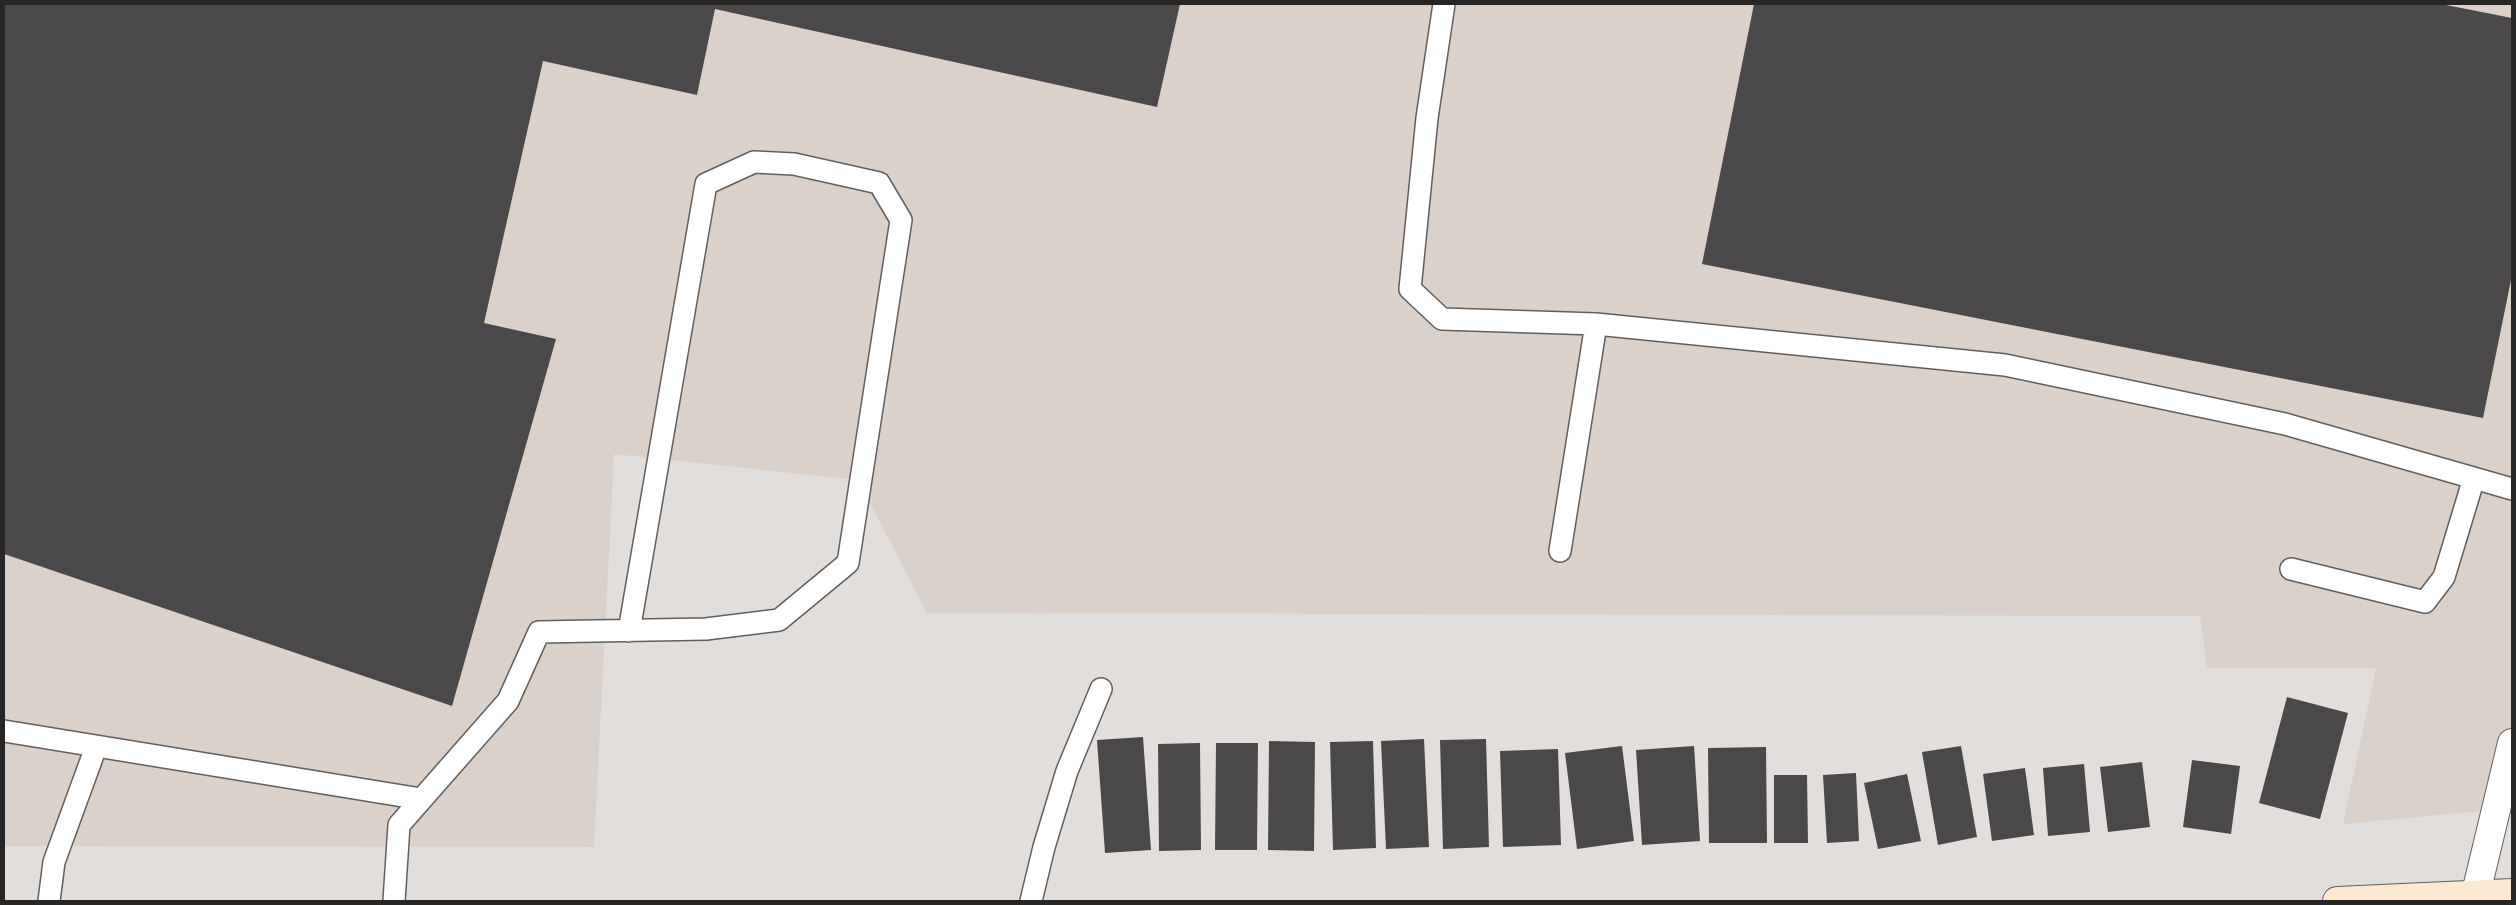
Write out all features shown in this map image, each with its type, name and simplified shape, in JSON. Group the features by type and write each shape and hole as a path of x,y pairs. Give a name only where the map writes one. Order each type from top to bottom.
{"main road":[{"path":"2337,901 2475,898 2512,893"}],"street":[{"path":"2475,898 2512,743"}],"lane":[{"path":"1444,4 1427,118 1410,289 1442,319 1596,324 2005,365 2285,424 2512,489"},
{"path":"394,901 399,825 508,701 539,632 706,629 779,620 848,563 901,220 878,183 794,164 754,162 706,184 628,630"},
{"path":"1560,551 1596,324"},
{"path":"2291,569 2425,602 2444,577 2474,478"},
{"path":"1031,901 1067,771 1101,690"},
{"path":"4,731 422,799"},
{"path":"49,901 54,862 96,747"}],"shaded area":[{"path":"4,4 2512,4 2512,808 2343,824 2376,668 2207,668 2200,616 927,613 858,480 614,454 594,847 4,846"}],"building":[{"path":"4,4 1180,4 1157,107 715,9 697,95 543,61 484,323 556,339 452,706 4,554"},
{"path":"1754,4 2441,4 2512,18 2512,275 2483,418 1702,264"},
{"path":"2287,697 2348,713 2320,819 2259,803"},
{"path":"1143,737 1151,850 1105,853 1097,740"},
{"path":"1424,739 1429,847 1386,849 1381,741"},
{"path":"1486,739 1489,847 1443,849 1440,740"},
{"path":"1269,741 1315,742 1314,851 1268,850"},
{"path":"1373,741 1376,848 1333,850 1330,742"},
{"path":"1200,743 1201,850 1159,851 1158,744"},
{"path":"1216,743 1258,743 1257,850 1215,850"},
{"path":"1622,746 1634,841 1577,849 1565,753"},
{"path":"1694,746 1700,841 1642,845 1636,750"},
{"path":"1961,746 1977,837 1938,845 1922,752"},
{"path":"1766,747 1767,843 1709,843 1708,748"},
{"path":"1558,749 1561,845 1503,847 1500,751"},
{"path":"2192,760 2240,766 2231,834 2183,827"},
{"path":"2142,762 2150,827 2108,832 2100,767"},
{"path":"2084,764 2090,832 2048,836 2043,768"},
{"path":"2025,768 2034,835 1992,841 1983,774"},
{"path":"1856,773 1859,841 1827,843 1823,775"},
{"path":"1907,774 1921,841 1878,849 1864,783"},
{"path":"1774,775 1807,775 1808,843 1774,843"}]}
